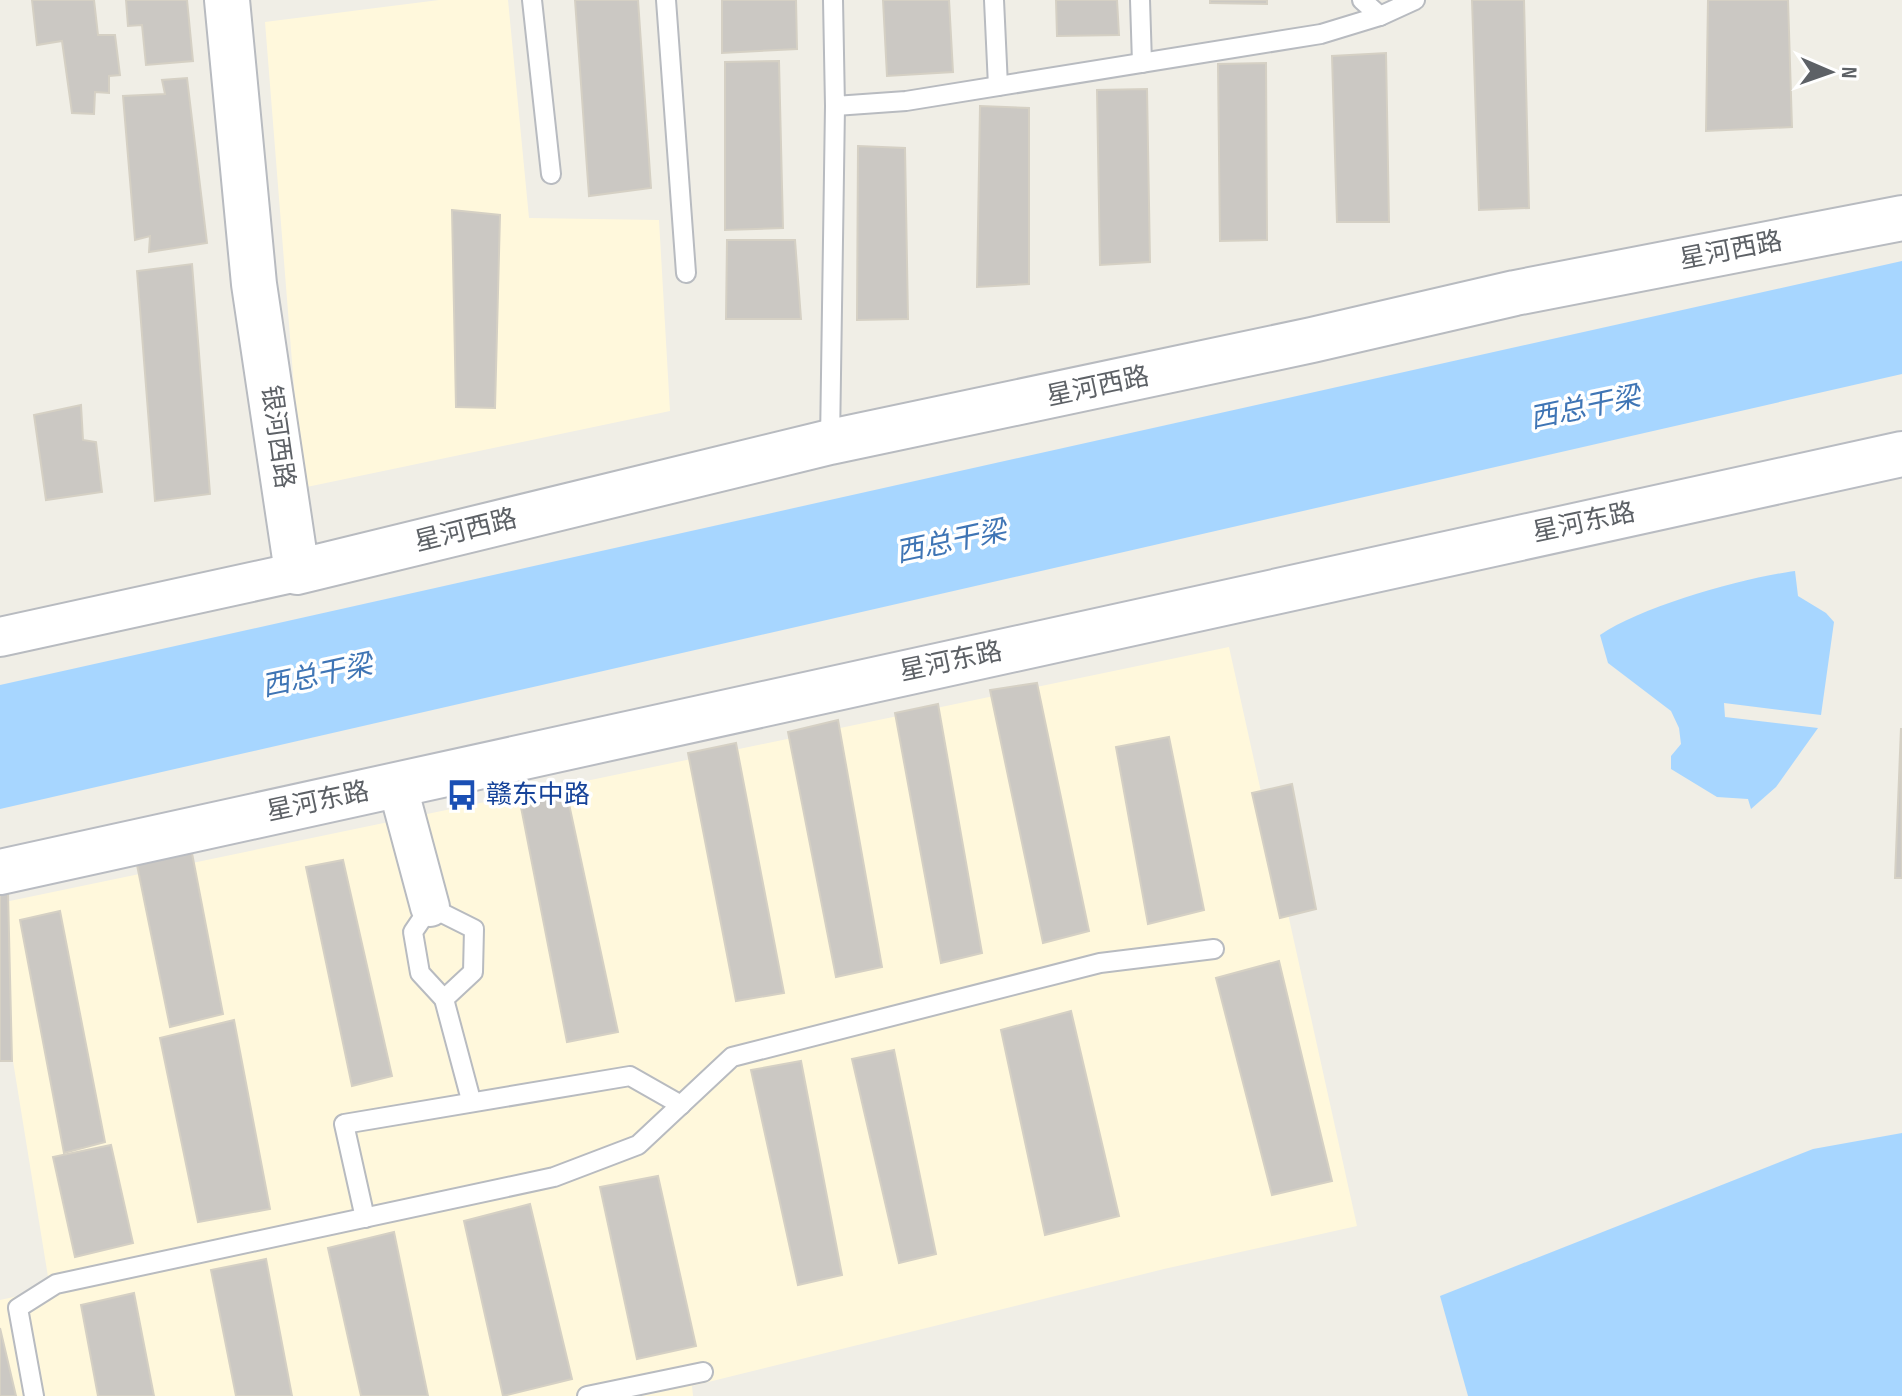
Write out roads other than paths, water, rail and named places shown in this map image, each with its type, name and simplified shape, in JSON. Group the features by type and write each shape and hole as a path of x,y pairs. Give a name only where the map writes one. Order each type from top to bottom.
{"street":[{"name":"银河西路","path":"235,1 254,284 297,572"},
{"name":"星河西路","path":"297,572 830,442 1219,361 1515,293 1902,218"},
{"name":"星河东路","path":"0,872 1902,454"},
{"path":"0,637 297,572"},
{"path":"397,784 430,907"}],"lane":[{"path":"532,0 551,174"},
{"path":"666,0 686,273"},
{"path":"830,442 835,106 833,0"},
{"path":"994,0 998,86"},
{"path":"1140,0 1142,63"},
{"path":"1362,0 1380,16"},
{"path":"835,106 906,101 1321,34 1380,16 1415,0"},
{"path":"444,999 473,972 474,929 430,907 413,932 420,973 444,999 471,1100"},
{"path":"34,1396 18,1308 56,1284 554,1177 638,1145 732,1057 1100,963 1214,949"},
{"path":"365,1218 344,1124 471,1100 630,1076 681,1105"},
{"path":"587,1396 703,1372"}],"water":[{"name":"西总干梁","path":"1902,261 1902,374 0,809 0,685"},
{"path":"1795,571 1798,596 1826,613 1834,622 1821,715 1724,703 1725,717 1818,728 1776,787 1751,809 1748,799 1717,797 1671,769 1671,756 1681,744 1679,728 1671,711 1608,663 1600,635 1641,614 1694,595"},
{"path":"1902,1133 1902,1396 1468,1396 1440,1296 1813,1149"}],"place":[{"name":"赣东中路","path":"462,795"}]}
